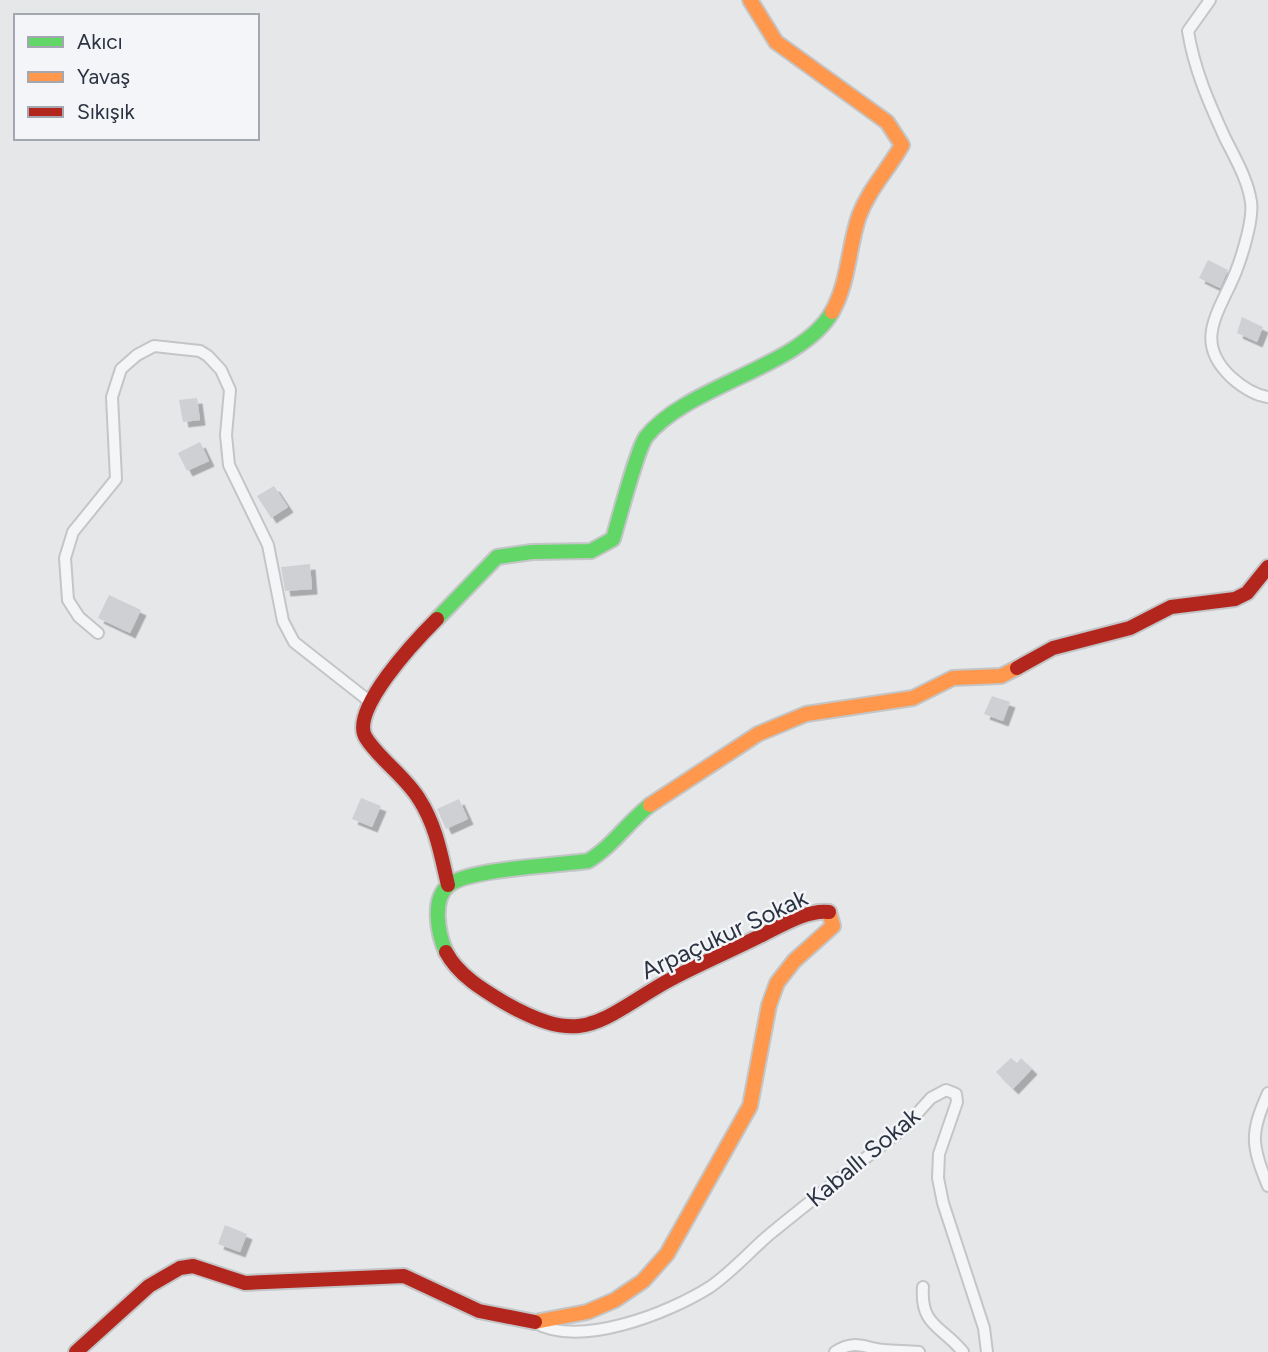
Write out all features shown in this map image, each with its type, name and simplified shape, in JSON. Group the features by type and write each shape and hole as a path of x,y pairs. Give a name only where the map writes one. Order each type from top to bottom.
{"street":[{"path":"98,633 79,617 68,600 65,558 73,533 116,479 112,397 121,369 137,355 154,346 200,351 221,370 230,390 226,435 229,465 268,545 283,621 295,642 369,701 425,631 497,557 532,552 591,551 613,539 645,438 670,415 815,335 833,316 842,299 853,232 866,198 902,145 887,122 776,42 750,0"},
{"path":"1209,0 1188,32 1191,50 1198,75 1245,180 1252,204 1249,225 1231,283 1214,314 1210,334 1225,371 1240,386 1268,397"},
{"path":"448,885 467,876 588,861 602,853 653,802 758,734 806,714 913,698 953,678 1001,676 1053,648 1130,628 1171,607 1235,599 1247,593 1268,567"},
{"name":"Arpaçukur Sokak","path":"369,701 363,722 365,736 419,798 437,836 448,885 437,911 443,947 451,962 493,995 518,1010 566,1026 583,1027 604,1021 664,984 803,918 827,911 834,919 833,926 794,961 776,983 769,1005 750,1106 660,1264 635,1287 600,1307 534,1322"},
{"name":"Kaballı Sokak","path":"534,1322 559,1332 628,1323 659,1313 711,1286 904,1128 931,1098 946,1090 956,1094 957,1102 939,1154 938,1178 943,1203 984,1328 987,1352"},
{"path":"1268,1093 1254,1128 1259,1164 1268,1186"},
{"path":"76,1352 173,1270 192,1266 232,1282 244,1283 404,1276 414,1278 479,1311 534,1322"},
{"path":"923,1287 925,1314 933,1326 954,1340 964,1352"},
{"path":"835,1352 849,1344 861,1343 881,1350 919,1352"}],"building":[{"path":"1208,260 1228,270 1220,288 1199,278"},
{"path":"1242,317 1263,327 1257,342 1237,333"},
{"path":"197,398 200,420 183,422 179,400"},
{"path":"200,442 209,461 187,471 178,453"},
{"path":"274,486 288,507 271,518 257,496"},
{"path":"310,564 312,589 285,591 281,567"},
{"path":"109,595 141,610 130,633 98,618"},
{"path":"992,696 1010,702 1003,721 984,714"},
{"path":"361,798 381,806 372,827 352,819"},
{"path":"459,799 468,819 446,829 437,809"},
{"path":"1011,1058 1017,1063 1021,1058 1032,1069 1013,1089 996,1072"},
{"path":"225,1225 247,1234 240,1252 218,1244"}],"traffic: fast":[{"path":"437,619 497,557 532,552 591,551 613,539 633,469 646,437 664,419 688,403 796,347 817,331 832,312"},
{"path":"446,952 439,927 438,908 443,891 449,885 494,871 588,861 605,849 650,805"}],"traffic: slow":[{"path":"750,0 776,42 887,122 902,145 868,197 859,216 842,289 832,312"},
{"path":"650,805 758,734 806,714 913,698 953,678 1001,676 1017,668"},
{"path":"535,1322 587,1312 615,1300 643,1281 667,1254 750,1106 769,1005 777,983 794,961 833,926 829,912"}],"traffic: jam":[{"path":"1017,668 1053,648 1130,628 1171,607 1235,599 1247,593 1268,567"},
{"path":"437,619 401,658 376,693 363,726 366,738 407,783 425,809 437,840 448,885"},
{"path":"446,952 464,975 505,1003 553,1024 572,1026 605,1018 676,976 787,922 804,915 829,912"},
{"path":"76,1352 149,1286 180,1268 193,1266 245,1283 404,1276 479,1311 535,1322"}]}
